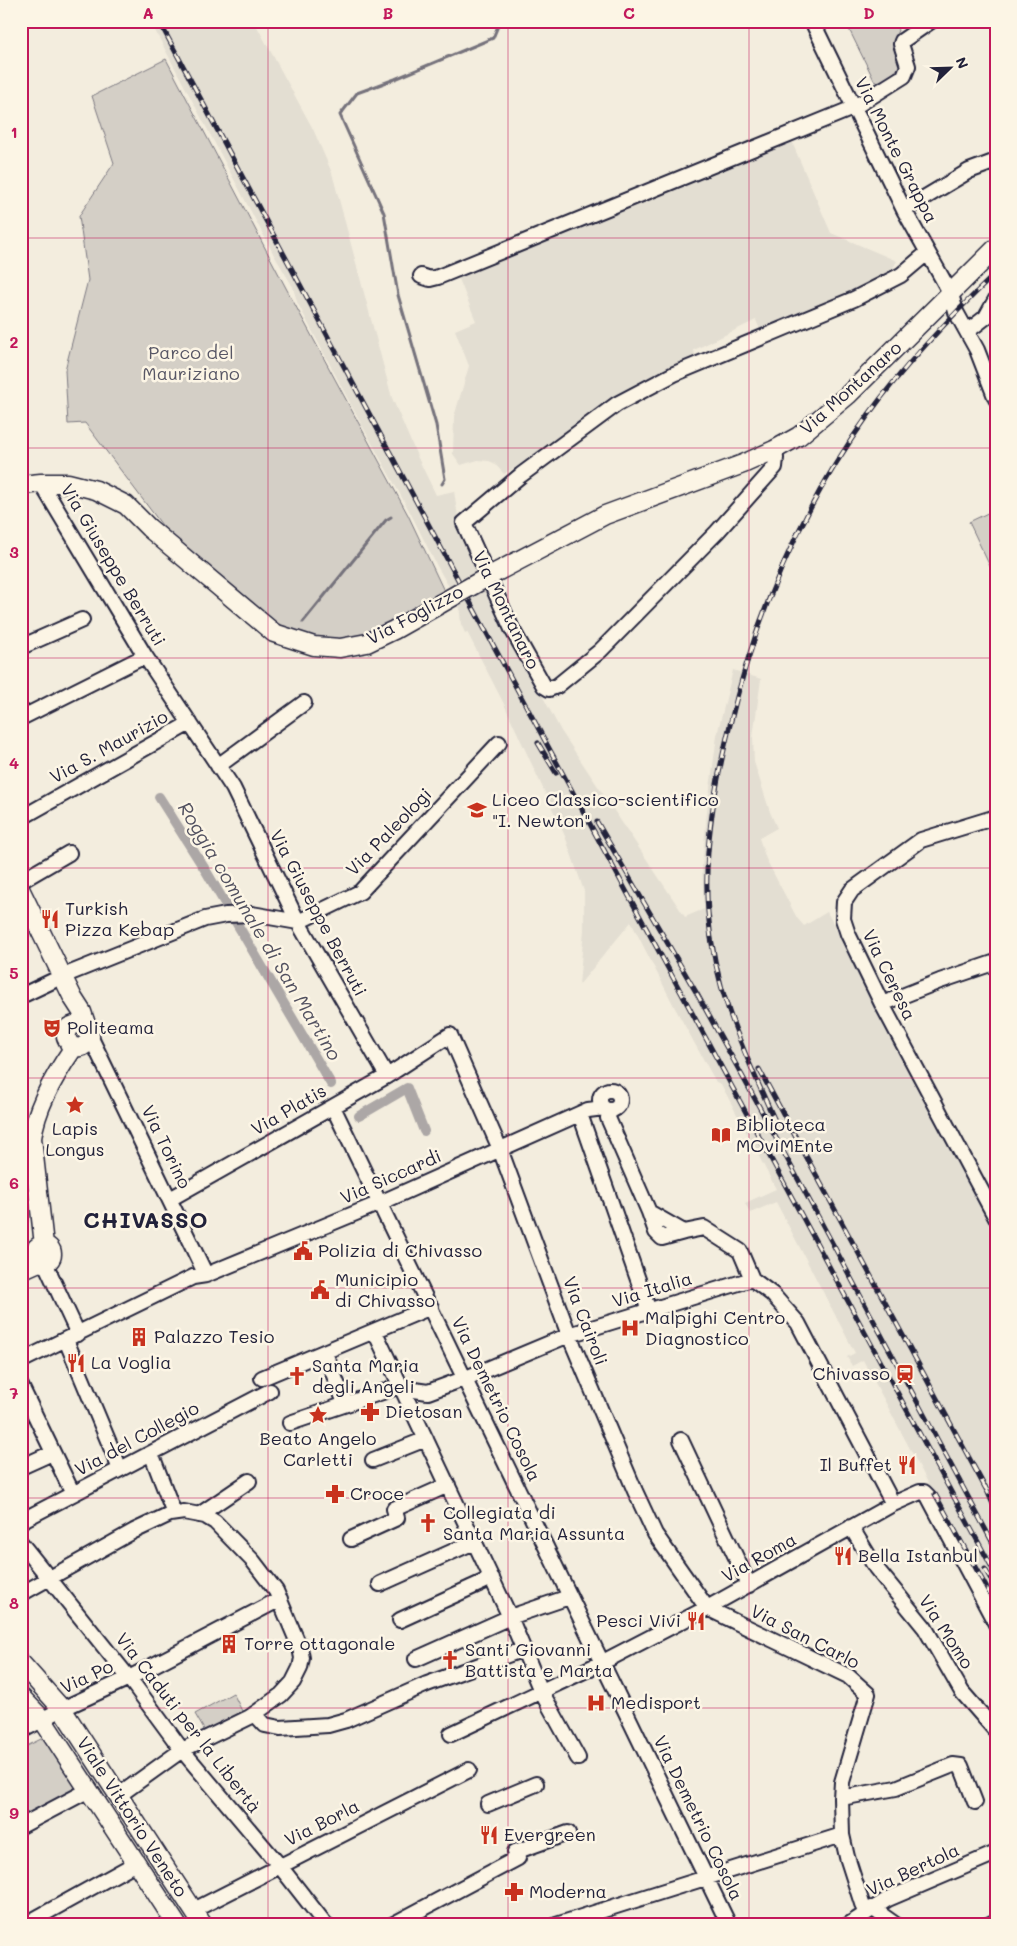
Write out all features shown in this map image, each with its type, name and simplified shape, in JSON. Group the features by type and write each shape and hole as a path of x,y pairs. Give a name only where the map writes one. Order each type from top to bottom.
{"main road":[{"name":"Via Montanaro","path":"774,450 799,436 826,415 996,248"},
{"name":"Via Foglizzo","path":"21,485 68,483 96,490 126,505 149,528 274,633 314,646 340,648 367,643 605,515 774,450"},
{"path":"21,891 73,998 82,1012 89,1032"},
{"path":"70,1037 73,998"},
{"path":"21,1270 37,1254 33,1128 53,1077 52,1071 56,1056 79,1023 89,1032"},
{"name":"Viale Vittorio Veneto","path":"21,1664 62,1709 204,1925"},
{"name":"Viale Vittorio Veneto","path":"21,1696 42,1719 177,1925"}],"street":[{"name":"Via Monte Grappa","path":"812,21 904,210 950,294 956,312 977,350 996,399"},
{"path":"421,276 430,279 438,276 853,108 904,76 908,66 901,44 902,41 931,21"},
{"path":"904,210 978,163 996,154"},
{"path":"969,170 996,161"},
{"name":"Via Montanaro","path":"774,450 776,458 775,467 772,472 704,546 600,651 557,686 549,689 544,686 512,629 464,523 521,475 617,404 674,374 854,299 901,275 927,253"},
{"path":"968,331 986,317 996,299"},
{"name":"Via Giuseppe Berruti","path":"42,483 145,656 233,788 298,922 387,1076"},
{"path":"21,647 82,620"},
{"path":"21,718 145,656"},
{"path":"218,766 304,703"},
{"name":"Via S. Maurizio","path":"21,818 190,723"},
{"name":"Via Paleologi","path":"298,922 360,892 499,743"},
{"name":"Via Ceresa","path":"996,818 921,840 852,890 844,902 843,919 848,934 882,1004 996,1218"},
{"path":"21,881 69,853"},
{"path":"21,996 62,976 205,919 226,915 252,914 298,922"},
{"path":"882,1004 940,981 996,962"},
{"name":"Via Torino","path":"89,1032 206,1275"},
{"name":"Via Platis","path":"170,1199 387,1076 450,1035"},
{"name":"Via Cairoli","path":"450,1035 500,1149 569,1335 635,1491 655,1534 708,1608"},
{"name":"Via Siccardi","path":"21,1361 193,1277 206,1275 380,1203 584,1112 604,1106 649,1212 684,1232 704,1228 740,1251 752,1279"},
{"name":"Via Demetrio Cosola","path":"333,1107 466,1378 601,1663 729,1925"},
{"path":"584,1112 649,1311"},
{"path":"37,1254 72,1337 120,1469"},
{"path":"752,1279 772,1294 798,1323 893,1504"},
{"name":"Via Italia","path":"400,1386 428,1392 569,1335 752,1279"},
{"path":"262,1378 376,1332 431,1307"},
{"path":"376,1332 510,1617 541,1691 578,1758"},
{"path":"324,1353 346,1403"},
{"path":"21,1386 73,1494"},
{"path":"290,1423 400,1386"},
{"name":"Via del Collegio","path":"21,1521 270,1391"},
{"path":"373,1460 426,1439"},
{"path":"681,1440 749,1585"},
{"path":"21,1467 52,1453"},
{"path":"151,1453 174,1513"},
{"path":"199,1515 249,1481"},
{"path":"351,1539 398,1518 394,1509 448,1485"},
{"name":"Via Roma","path":"601,1663 708,1608 893,1504 920,1492 924,1492 928,1496 996,1624"},
{"path":"21,1594 134,1530 174,1513 184,1512 199,1515 215,1522 267,1577 280,1599 300,1648 302,1658 300,1668 293,1682 281,1695 255,1714 182,1750 118,1796"},
{"name":"Via Momo","path":"851,1527 876,1568 925,1628 962,1692 996,1730"},
{"path":"380,1584 474,1542"},
{"name":"Via Caduti per la Libertà","path":"21,1544 129,1678 182,1750 279,1865 326,1925"},
{"path":"400,1620 492,1578"},
{"path":"416,1659 510,1617 569,1596"},
{"name":"Via Po","path":"21,1730 129,1678 248,1614 280,1599"},
{"name":"Via San Carlo","path":"708,1608 848,1676 868,1694 842,1782 842,1835 847,1857 869,1911"},
{"path":"255,1714 265,1725 280,1728 328,1725 346,1720 427,1684 524,1649"},
{"path":"451,1734 601,1663"},
{"path":"842,1798 896,1788 953,1765 961,1766 975,1802"},
{"name":"Via Borla","path":"194,1910 279,1865 469,1770"},
{"path":"488,1804 536,1784"},
{"path":"21,1826 89,1790"},
{"path":"392,1925 516,1855 568,1833"},
{"path":"556,1925 842,1835"},
{"name":"Via Bertola","path":"848,1925 888,1899 996,1853"},
{"path":"24,1925 136,1863"},
{"path":"869,1911 896,1925"},
{"path":"988,1925 996,1921"}],"shaded area":[{"path":"150,21 254,21 313,129 332,173 392,398 417,456 436,495 454,491 460,530 472,563 561,731 685,917 704,909 702,868 707,812 717,735 733,670 761,679 753,737 754,762 777,828 759,838 766,859 797,918 804,926 827,912 996,1226 996,1611 863,1360 852,1366 847,1357 855,1353 776,1202 750,1213 745,1203 776,1189 721,1084 716,1082 675,1008 631,922 579,985 584,929 584,891 565,836 504,704 467,632 465,633 461,624 459,604 359,420 297,302 293,287 274,255"},
{"path":"791,140 831,233 897,261 890,273 829,306 761,332 756,320 694,350 695,355 612,399 529,459 504,474 494,463 489,461 478,460 461,465 453,454 454,417 469,366 455,330 476,321 457,274"}],"green space":[{"path":"845,21 894,21 898,30 894,40 901,63 899,67 887,78 875,82"},
{"name":"Parco del Mauriziano","path":"166,59 408,515 445,593 375,636 331,644 280,628 168,533 85,423 68,424 65,370 88,280 79,216 114,163 92,96"},
{"path":"996,509 996,579 969,522"},
{"path":"233,1693 243,1713 206,1733 195,1714"},
{"path":"49,1735 84,1785 21,1817 21,1749"}],"waterway":[{"name":"Roggia comunale di San Martino","path":"442,484 445,479 436,425 398,295 384,213 340,115 357,93 493,38 500,21"},
{"name":"Roggia comunale di San Martino","path":"303,622 386,520 391,517"},
{"name":"Roggia comunale di San Martino","path":"159,797 206,871 331,1084"},
{"name":"Roggia comunale di San Martino","path":"359,1116 407,1088 424,1131"}],"railway":[{"path":"159,21 477,615 996,1575"},
{"path":"776,1123 732,1021 711,941 708,912 708,844 714,799 739,691 751,649 782,567 801,527 844,450 883,395 913,359 962,306 996,273"},
{"path":"538,743 556,773"},
{"path":"597,822 696,992 761,1110 996,1549"},
{"path":"759,1069 987,1491"},
{"path":"985,1486 996,1511"},
{"path":"935,1494 996,1605"},
{"path":"985,1569 996,1588"}],"place":[{"name":"Liceo Classico-scientifico \"I. Newton\"","path":"477,810"},
{"name":"Turkish Pizza Kebap","path":"50,919"},
{"name":"Politeama","path":"52,1028"},
{"name":"Lapis Longus","path":"75,1105"},
{"name":"Biblioteca MOviMEnte","path":"721,1135"},
{"name":"Polizia di Chivasso","path":"303,1251"},
{"name":"Municipio di Chivasso","path":"320,1290"},
{"name":"Malpighi Centro Diagnostico","path":"630,1328"},
{"name":"Palazzo Tesio","path":"139,1337"},
{"name":"La Voglia","path":"76,1363"},
{"name":"Chivasso","path":"905,1374"},
{"name":"Santa Maria degli Angeli","path":"297,1376"},
{"name":"Dietosan","path":"370,1412"},
{"name":"Beato Angelo Carletti","path":"318,1415"},
{"name":"Il Buffet","path":"907,1465"},
{"name":"Croce","path":"335,1494"},
{"name":"Collegiata di Santa Maria Assunta","path":"428,1523"},
{"name":"Bella Istanbul","path":"843,1556"},
{"name":"Pesci Vivi","path":"696,1621"},
{"name":"Torre ottagonale","path":"229,1644"},
{"name":"Santi Giovanni Battista e Marta","path":"450,1660"},
{"name":"Medisport","path":"596,1703"},
{"name":"Evergreen","path":"489,1835"},
{"name":"Moderna","path":"514,1892"}],"district":[{"name":"CHIVASSO","path":"146,1220"}]}
